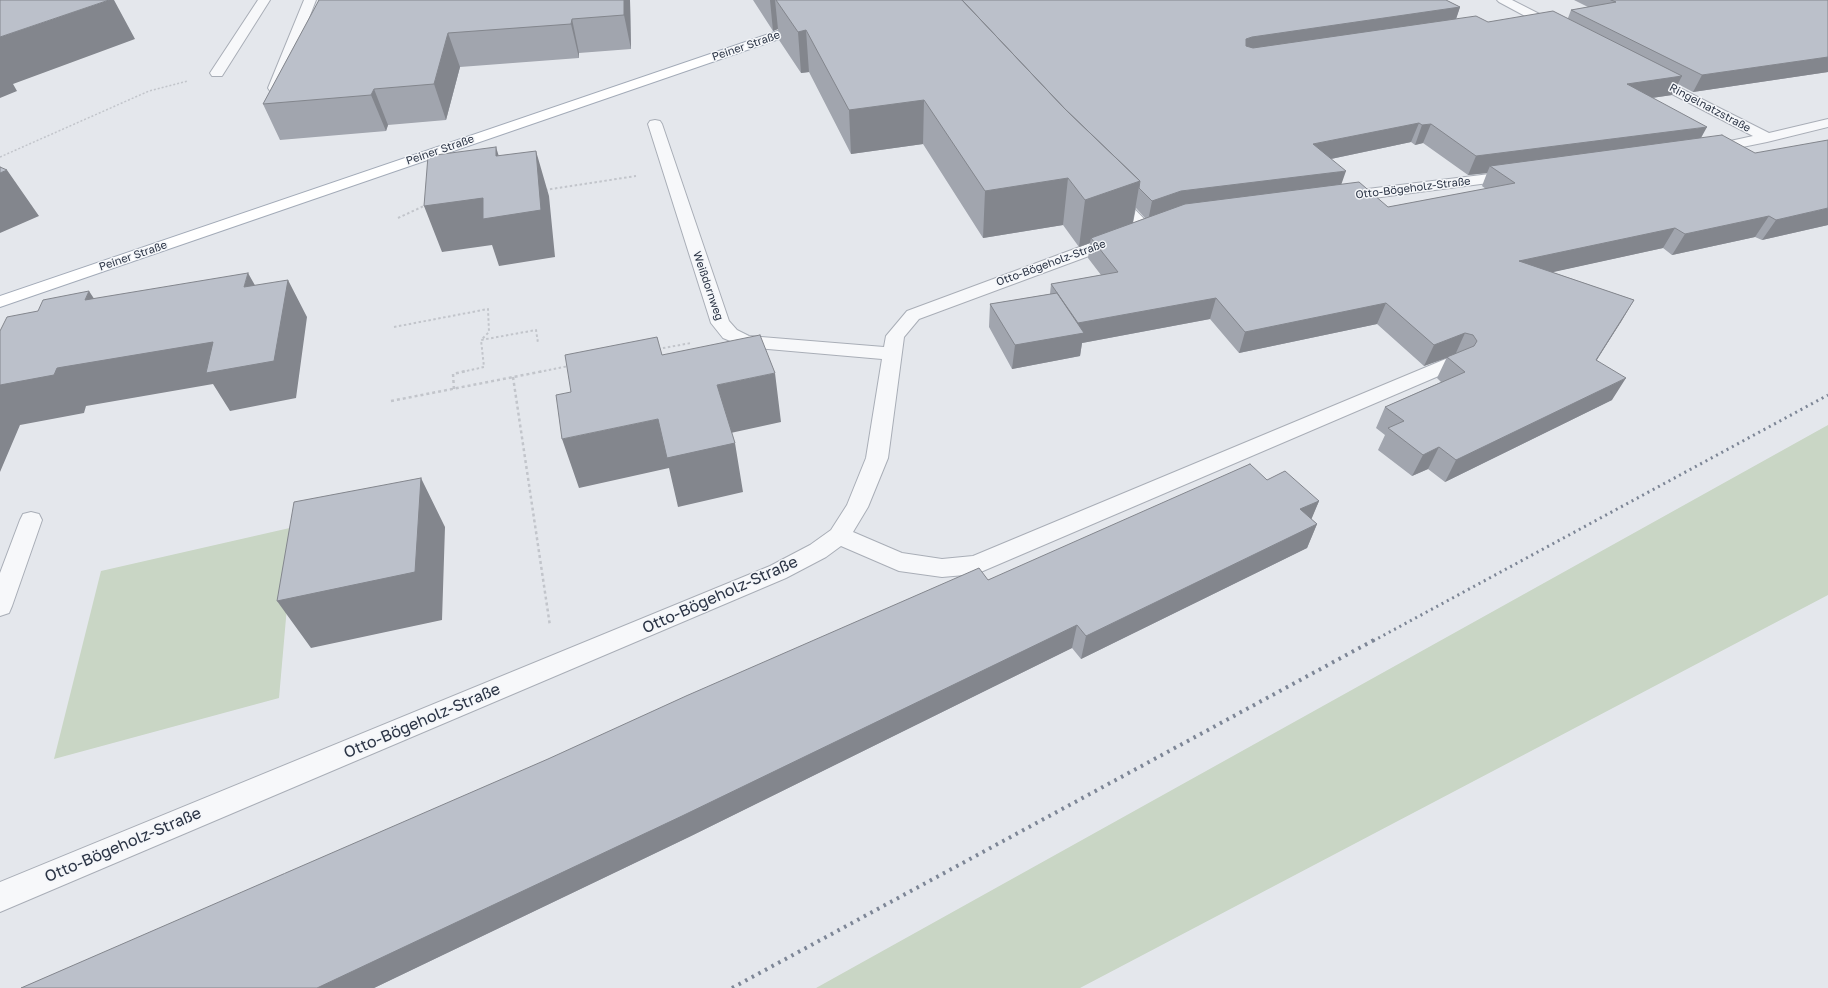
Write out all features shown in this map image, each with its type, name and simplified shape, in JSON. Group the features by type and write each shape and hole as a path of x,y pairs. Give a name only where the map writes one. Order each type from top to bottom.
{"main road":[{"name":"Peiner Straße","path":"0,302 820,20"}],"street":[{"path":"218,73 264,0"},
{"path":"276,88 310,0"},
{"path":"1503,0 1566,33"},
{"path":"1515,21 1538,18"},
{"name":"Ringelnatzstraße","path":"1637,70 1767,138"},
{"path":"1693,153 1767,138 1828,123"},
{"name":"Weißdornweg","path":"655,124 720,323 730,334 745,341 809,348 892,354"},
{"name":"Otto-Bögeholz-Straße","path":"1327,199 1528,174"},
{"name":"Otto-Bögeholz-Straße","path":"0,896 778,572 818,551 839,536 857,507 877,458 895,336 913,316 954,298 1151,227 1103,186"},
{"path":"839,536 899,562 942,568 976,565 1455,362"},
{"path":"0,606 31,520"}],"path":[{"path":"0,157 149,91 218,73"},
{"path":"543,190 671,171"},
{"path":"398,218 430,203"},
{"path":"394,327 488,309 489,332 481,340"},
{"path":"481,340 536,330 538,343"},
{"path":"654,350 730,334"},
{"path":"454,388 453,374 484,367 481,340"},
{"path":"391,401 576,365"},
{"path":"513,377 556,665"}],"green space":[{"path":"1828,425 1828,595 1080,988 816,988"},
{"path":"294,527 279,698 54,759 101,571"}],"building":[{"path":"0,0 109,0 0,37"},
{"path":"319,0 624,0 624,15 572,19 571,24 448,33 434,84 374,89 371,95 263,104"},
{"path":"776,0 962,0 1065,109 1140,181 1085,200 1068,178 985,191 924,100 849,110 806,30 798,32"},
{"path":"962,0 1446,0 1460,7 1246,39 1246,46 1253,48 1476,16 1488,22 1553,11 1682,76 1627,84 1707,127 1476,156 1431,124 1422,125 1419,123 1313,144 1346,171 1181,191 1152,201 1139,188 1140,181 1065,109"},
{"path":"1611,0 1828,0 1828,57 1702,75 1571,10 1616,2"},
{"path":"1722,135 1755,153 1828,140 1828,208 1776,220 1769,216 1685,234 1675,228 1519,261 1634,300 1596,360 1626,378 1456,460 1439,447 1423,455 1388,428 1404,421 1385,407 1465,372 1447,357 1474,346 1477,341 1473,335 1465,333 1434,345 1386,303 1245,332 1216,298 1078,323 1051,284 1118,272 1091,238 1185,204 1359,182 1388,207 1515,183 1490,166"},
{"path":"496,147 496,156 536,151 541,210 483,219 483,198 424,206 428,156"},
{"path":"0,167 7,170 0,173"},
{"path":"248,273 244,287 288,280 274,361 206,373 213,342 57,368 54,375 0,385 0,331 7,317 38,311 43,300 89,291 85,300"},
{"path":"1057,293 1084,333 1015,345 990,304"},
{"path":"760,335 775,373 717,385 735,443 667,458 658,419 562,439 556,395 571,392 565,355 657,337 662,355"},
{"path":"1250,464 1267,480 1285,471 1319,501 1300,509 1317,524 1086,636 1077,625 682,816 317,988 21,988 548,759 686,696 979,568 988,580"},
{"path":"421,478 415,572 277,601 294,502"}],"railway":[{"path":"1373,641 1828,395"},
{"path":"732,988 1374,640"}]}
